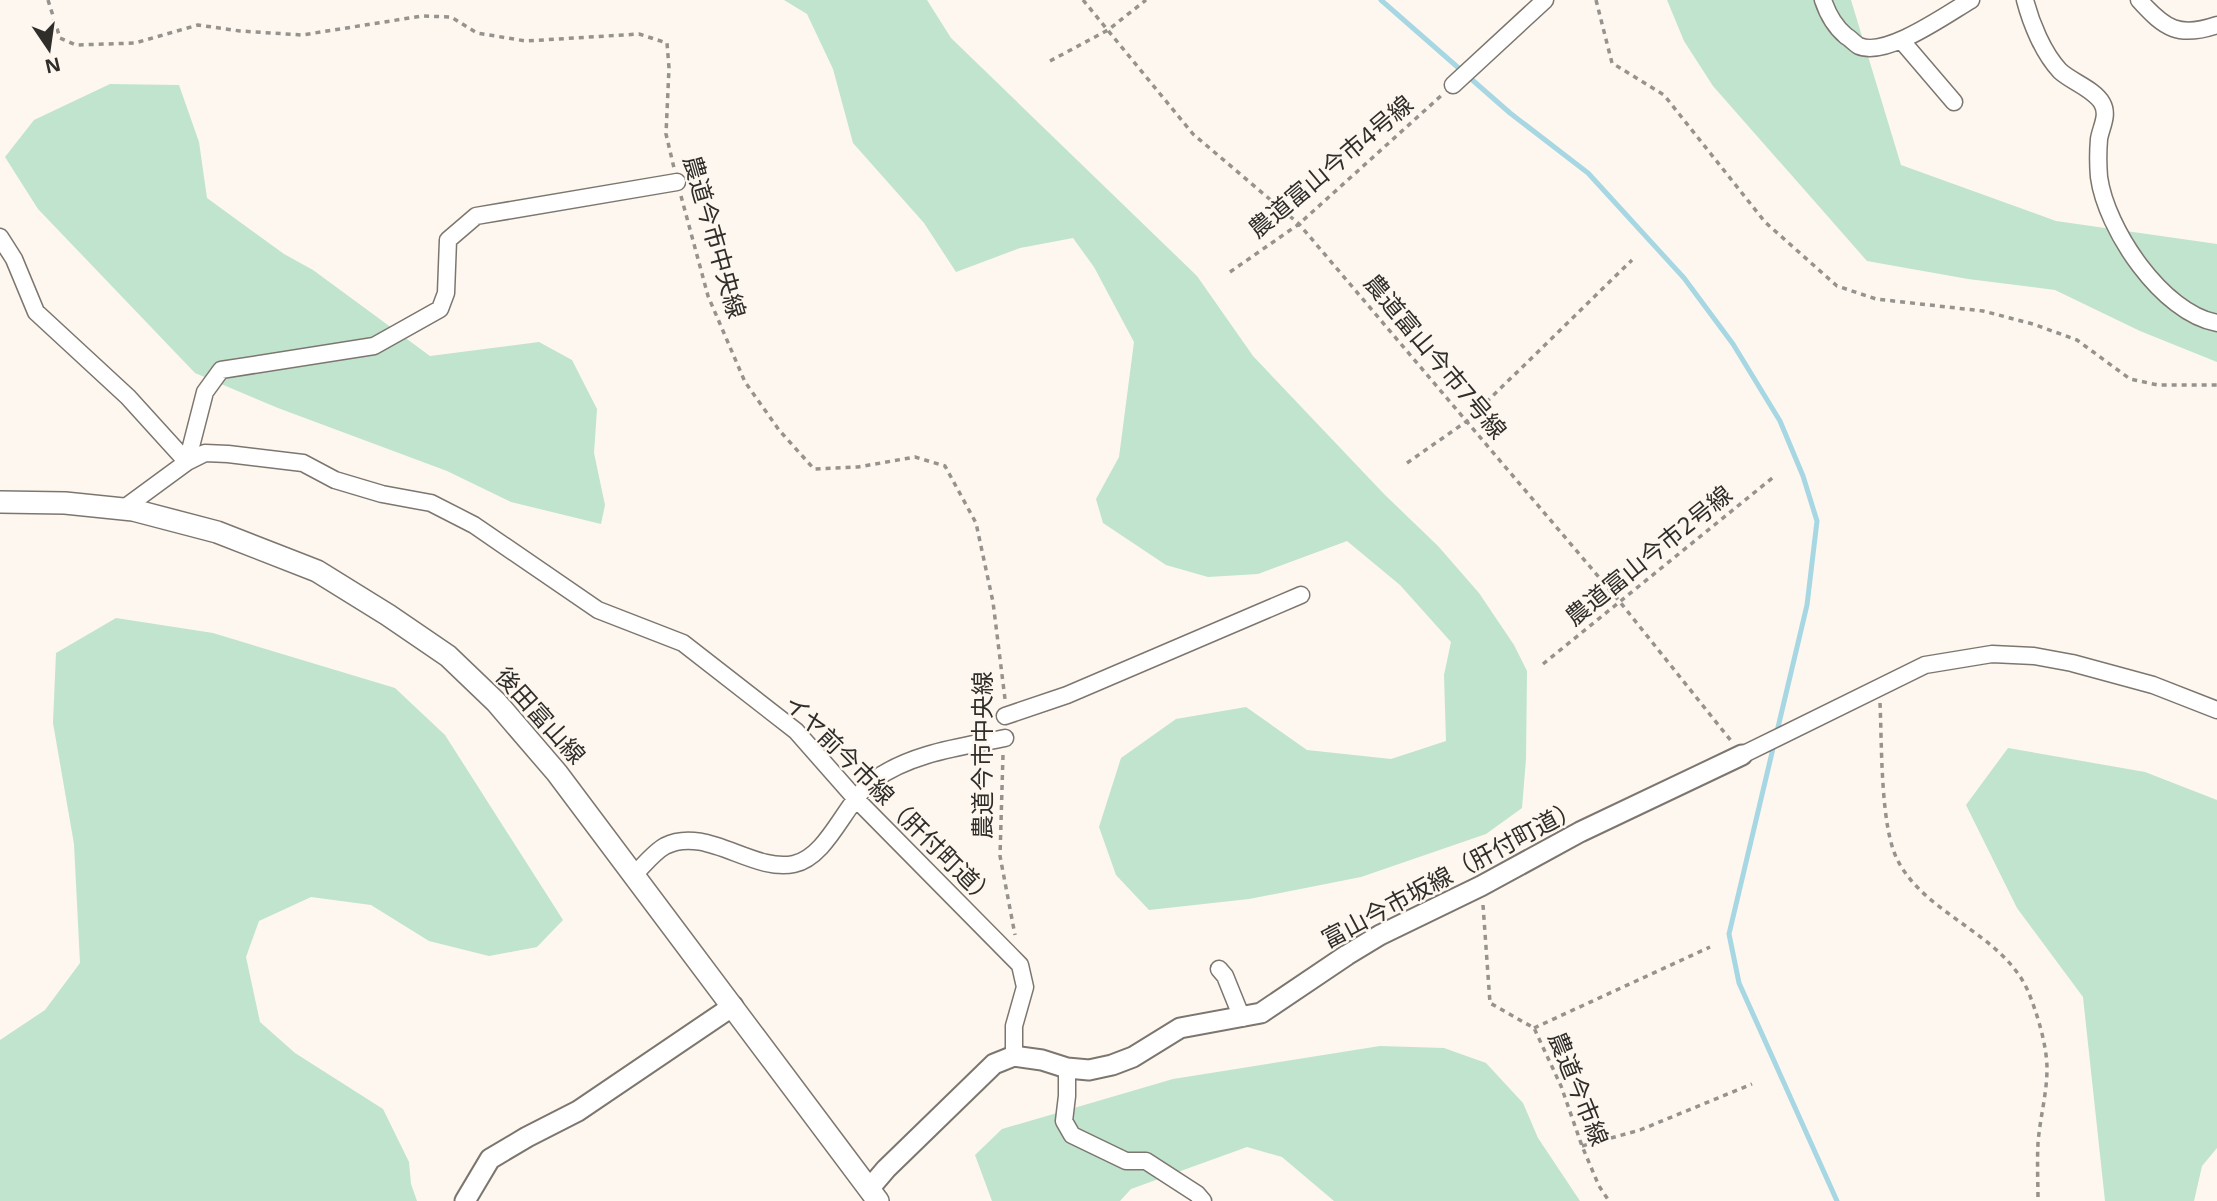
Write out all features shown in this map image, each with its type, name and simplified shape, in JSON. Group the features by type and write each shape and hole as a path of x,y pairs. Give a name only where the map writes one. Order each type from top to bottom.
{"main road":[{"name":"後田富山線","path":"0,502 65,503 123,509 217,532 317,571 448,656 496,702 557,773 874,1195"}],"street":[{"path":"1452,85 1545,0"},
{"path":"1823,0 1828,16 1841,32 1859,46 1879,48 1901,40 1971,0"},
{"path":"2025,0 2041,42 2059,70 2101,101 2105,113 2099,140 2099,177 2107,209 2138,263 2179,307 2217,323"},
{"path":"2139,0 2154,17 2180,32 2197,32 2217,25"},
{"path":"1901,40 1954,102"},
{"path":"123,509 187,462 205,392 221,370 374,346 440,309 446,293 448,240 476,216 677,182"},
{"path":"0,237 14,259 36,312 128,397 187,462"},
{"name":"イヤ前今市線（肝付町道）","path":"187,462 205,453 228,453 303,463 335,480 382,494 431,503 474,525 598,610 683,643 796,731 855,798 1020,965"},
{"path":"1005,716 1067,695 1301,595"},
{"path":"1742,755 1925,665 1992,654 2034,656 2072,663 2153,685 2217,710"},
{"path":"634,875 664,846 682,841 706,842 768,862 793,864 810,857 825,842 855,798 873,780 898,766 945,750 1005,738"},
{"name":"富山今市坂線（肝付町道）","path":"1014,1056 1089,1070 1133,1057 1180,1028 1261,1013 1380,935 1481,886 1580,832 1742,755"},
{"path":"874,1195 886,1169 994,1064 1014,1056 1014,1026 1025,987 1020,965"},
{"path":"1219,969 1225,976 1242,1018"},
{"path":"465,1201 490,1159 578,1111 733,1006"},
{"path":"1067,1068 1064,1121 1072,1135 1126,1161 1146,1161 1197,1194 1203,1201"}],"path":[{"name":"農道今市中央線","path":"48,0 60,38 76,45 135,43 198,25 302,35 422,16 451,17 477,33 526,41 639,34 667,43 669,68 666,134 677,182 708,296 745,382 779,430 814,469 858,467 915,457 944,466 976,523 993,602 1005,688 1005,716"},
{"name":"農道富山今市7号線","path":"1083,0 1193,134 1299,224 1620,602 1742,755"},
{"path":"1050,61 1108,30 1146,0"},
{"path":"1596,0 1612,63 1664,95 1765,222 1837,286 1876,299 1983,311 2033,324 2077,340 2130,379 2158,384 2217,385"},
{"name":"農道富山今市4号線","path":"1230,272 1299,224 1452,85"},
{"path":"1407,463 1467,421 1632,260"},
{"name":"農道富山今市2号線","path":"1543,664 1776,475"},
{"path":"1879,688 1886,811 1889,833 1898,860 1920,889 2005,958 2027,990 2031,1001 2047,1068 2038,1144 2038,1201"},
{"name":"農道今市中央線","path":"1005,738 1001,772 1000,856 1020,965"},
{"name":"農道今市線","path":"1481,886 1490,1003 1534,1028 1562,1086 1599,1186 1609,1201"},
{"path":"1534,1028 1710,947"},
{"path":"1582,1146 1640,1130 1752,1084"}],"green space":[{"path":"784,0 927,0 951,38 1197,276 1253,356 1385,495 1438,546 1479,593 1514,645 1527,671 1526,759 1522,808 1486,834 1361,877 1249,899 1149,910 1116,875 1099,827 1121,758 1176,719 1246,707 1307,750 1391,759 1446,741 1444,675 1451,642 1400,585 1347,541 1258,574 1208,577 1166,565 1103,523 1096,499 1119,457 1134,342 1094,267 1073,238 1020,248 956,272 924,223 853,143 833,69 807,14"},
{"path":"1667,0 1851,0 1901,165 2056,221 2217,244 2217,362 2140,331 2055,290 1968,279 1867,261 1713,86 1684,41"},
{"path":"110,84 179,85 199,142 207,198 284,254 313,270 430,356 539,342 572,360 597,409 594,453 605,505 601,524 511,502 447,471 278,408 195,373 38,209 5,157 34,120"},
{"path":"116,618 213,633 395,688 445,735 563,920 537,947 489,956 429,941 371,905 311,897 259,921 246,957 260,1022 295,1053 383,1109 409,1162 411,1184 417,1201 0,1201 0,1040 45,1010 80,963 74,844 53,723 56,653"},
{"path":"2008,748 2145,772 2217,800 2217,1148 2202,1166 2194,1201 2105,1201 2083,997 2017,908 1966,805"},
{"path":"1380,1046 1444,1048 1486,1063 1523,1103 1538,1138 1580,1201 1334,1201 1282,1157 1247,1147 1131,1189 1120,1201 992,1201 975,1155 1002,1129 1173,1079"}],"waterway":[{"path":"1381,0 1510,113 1588,173 1684,278 1733,344 1780,421 1803,476 1817,521 1807,605 1729,934 1739,983 1837,1201"}]}
